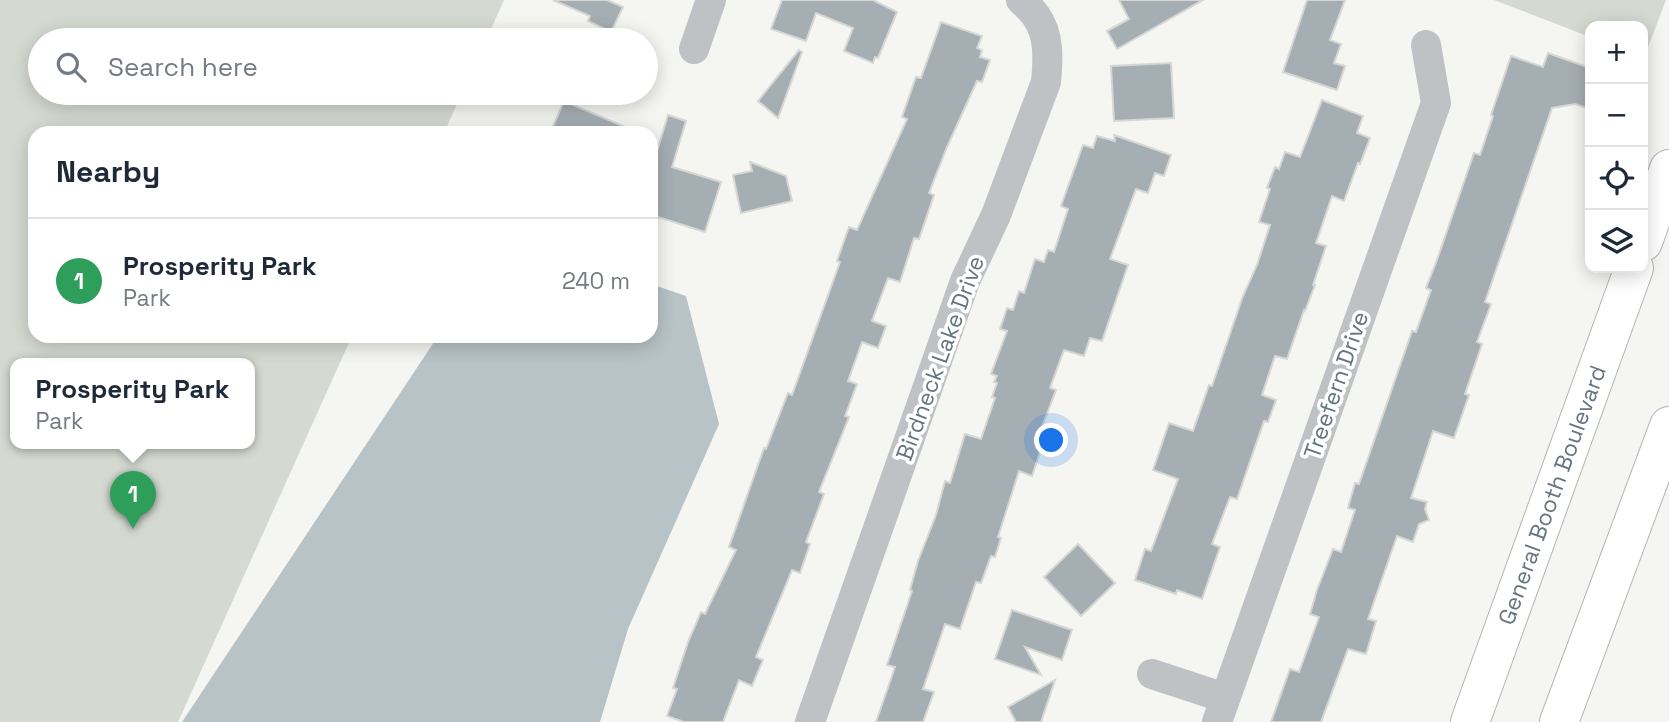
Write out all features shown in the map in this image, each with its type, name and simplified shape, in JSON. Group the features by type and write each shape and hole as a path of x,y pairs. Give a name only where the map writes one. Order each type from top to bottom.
{"highway":[{"path":"1648,228 1669,169"},
{"name":"General Booth Boulevard","path":"1470,722 1632,273"},
{"path":"1559,722 1669,426"}],"street":[{"path":"694,50 711,0"},
{"name":"Birdneck Lake Drive","path":"810,722 965,281 996,215 1046,82 1048,60 1044,31 1037,17 1021,0"},
{"name":"Treefern Drive","path":"1221,710 1436,103 1426,45"},
{"path":"1152,674 1221,710"}],"shaded area":[{"path":"0,0 504,0 491,28 28,28 28,105 457,105 447,126 28,126 28,343 349,343 178,722 0,722"},
{"path":"1494,0 1666,0 1648,47 1648,21 1585,21 1585,35"},
{"path":"658,286 686,296 719,424 628,629 600,722 182,722 433,343 658,343"}],"building":[{"path":"553,0 607,0 623,7 613,28 603,28 588,21 590,16"},
{"path":"782,0 873,0 897,12 878,58 875,57 873,63 844,51 853,28 816,13 806,41 771,29"},
{"path":"1119,0 1203,0 1117,49 1107,31 1129,19"},
{"path":"1307,0 1345,0 1330,40 1341,44 1334,63 1345,66 1337,90 1283,72"},
{"path":"941,22 982,36 977,48 982,50 980,57 990,60 982,82 977,81 947,147 929,193 934,195 919,239 914,238 900,282 888,278 872,321 886,326 878,348 862,342 848,381 857,384 845,416 849,417 819,492 824,494 806,542 810,544 800,573 792,570 756,657 763,660 752,686 739,680 723,722 684,722 667,716 677,689 673,688 688,642 701,612 705,614 736,550 729,547 764,448 766,449 788,393 792,395 840,262 837,261 849,227 857,230 907,119 902,117 916,77 921,78"},
{"path":"799,50 802,52 778,118 758,101"},
{"path":"1548,53 1585,66 1585,107 1575,104 1552,108 1485,302 1491,304 1477,342 1482,344 1465,394 1469,395 1454,438 1433,431 1411,498 1427,502 1425,509 1429,520 1419,524 1413,542 1397,536 1368,619 1376,621 1366,654 1348,649 1321,722 1271,722 1290,669 1299,672 1319,617 1310,614 1317,590 1333,549 1341,552 1355,510 1348,508 1355,483 1359,484 1412,331 1416,332 1431,290 1426,288 1474,153 1480,155 1511,56 1543,67"},
{"path":"1171,63 1174,118 1114,121 1111,66"},
{"path":"1322,100 1363,116 1357,133 1370,138 1344,201 1332,196 1316,243 1326,246 1315,285 1287,359 1275,356 1262,395 1276,400 1268,422 1264,421 1237,499 1230,497 1212,544 1220,547 1202,599 1177,590 1176,594 1135,580 1145,549 1151,551 1178,479 1153,470 1169,423 1193,431 1270,225 1259,222 1275,167 1279,169 1285,152 1300,157"},
{"path":"562,105 573,105 623,126 553,126"},
{"path":"668,115 686,121 672,167 721,182 705,232 658,217 658,148"},
{"path":"1114,135 1171,155 1164,176 1155,173 1148,193 1136,189 1110,259 1128,265 1102,341 1090,338 1084,356 1064,350 1050,388 1056,390 1037,440 1043,443 1032,476 1019,471 998,537 1001,538 995,557 991,556 981,583 976,582 960,629 945,624 923,689 934,692 923,722 876,722 895,667 887,665 945,481 950,483 965,434 981,439 995,398 992,397 997,376 991,374 1007,331 1000,329 1007,308 1013,310 1019,291 1024,293 1035,259 1044,262 1048,250 1054,252 1068,209 1061,206 1083,145 1093,148 1097,136 1115,141"},
{"path":"750,162 786,176 792,201 741,213 733,175 752,171"},
{"path":"1078,544 1115,583 1081,616 1044,577"},
{"path":"1012,610 1072,630 1062,660 1025,647 1041,675 995,659"},
{"path":"1055,680 1041,722 1016,722 1008,707"}],"place":[{"name":"Prosperity Park","path":"133,529"}]}
